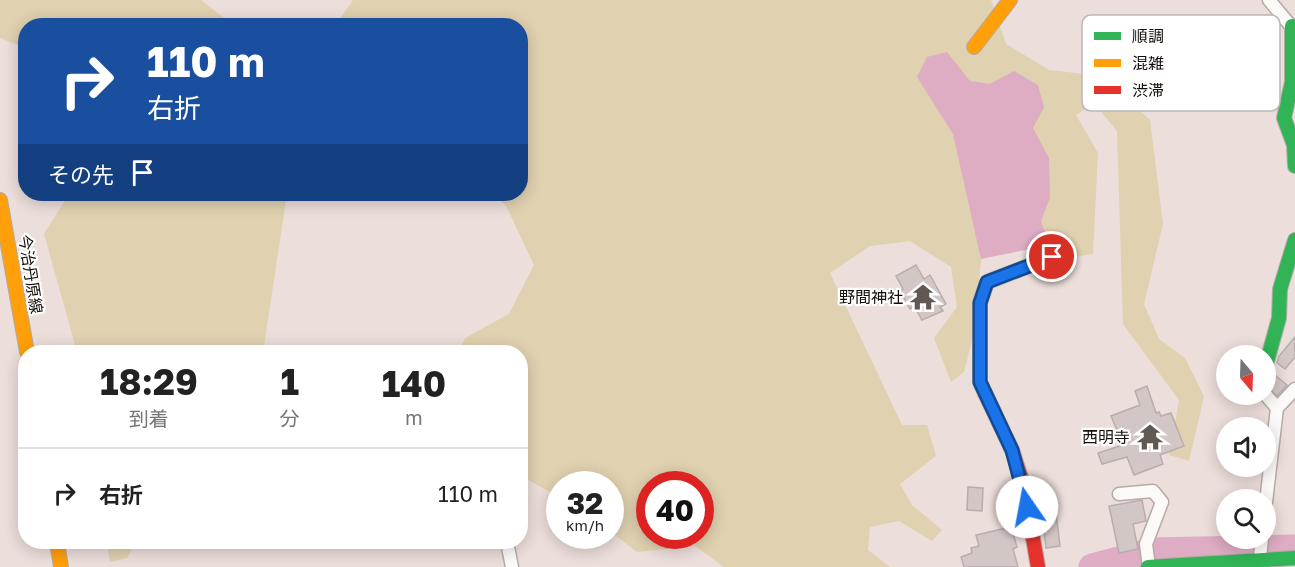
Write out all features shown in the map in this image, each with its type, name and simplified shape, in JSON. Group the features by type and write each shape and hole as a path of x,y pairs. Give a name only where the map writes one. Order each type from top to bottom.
{"street":[{"path":"974,47 1010,0"},
{"path":"1269,0 1293,29 1292,82 1284,118 1294,145 1295,166"},
{"name":"今治丹原線","path":"0,200 26,345"},
{"path":"1272,345 1279,318 1280,289 1295,240"},
{"path":"1038,567 1024,487 1012,450 980,382 980,303 987,282 1052,257"},
{"path":"1268,489 1277,408 1295,389"},
{"path":"1119,494 1153,490 1162,501 1146,544 1148,567 1259,563 1295,558"},
{"path":"58,549 61,567"},
{"path":"508,549 512,567"}],"shaded area":[{"path":"0,0 201,0 224,18 18,18 18,45 0,38"},
{"path":"353,0 991,0 1006,44 1049,70 1082,74 1082,111 1076,115 1098,153 1093,254 1068,258 1031,235 985,219 974,332 964,372 951,382 934,338 957,307 951,267 910,241 870,246 830,273 902,425 927,425 936,456 900,484 912,505 942,530 932,541 899,521 870,527 868,550 890,567 724,567 699,549 714,549 714,471 636,471 636,549 666,549 637,552 624,542 624,471 546,471 546,490 528,480 528,345 462,345 465,338 509,314 534,265 506,206 501,201 528,201 528,18 341,18"},
{"path":"947,52 970,81 990,84 1014,71 1038,85 1044,107 1033,128 1049,158 1050,198 1041,221 1049,245 981,259 953,134 917,77 927,57"},
{"path":"1101,111 1140,111 1150,120 1163,224 1144,304 1159,339 1185,358 1204,396 1189,461 1169,455 1179,400 1123,324 1117,131"},
{"path":"65,201 286,201 264,345 75,345 44,234"},
{"path":"108,549 132,549 127,558 110,562"}],"building":[{"name":"野間神社","path":"916,265 924,279 930,275 946,304 940,307 943,311 922,320 914,306 910,309 900,291 903,289 896,276"},
{"path":"1295,337 1295,357 1285,369 1277,363 1279,356"},
{"path":"1276,376 1287,385 1276,395"},
{"name":"西明寺","path":"1147,386 1156,413 1159,412 1161,416 1171,413 1184,446 1160,455 1163,464 1134,475 1127,457 1102,464 1098,453 1123,445 1111,416 1140,405 1135,391"},
{"path":"968,487 983,488 982,511 967,510"},
{"path":"1142,500 1146,521 1133,524 1138,549 1119,553 1109,506"},
{"path":"1056,513 1060,546 1046,548 1042,515"},
{"path":"1011,527 1017,547 1013,549 1018,567 964,567 961,557 972,553 971,548 979,546 976,535"}],"waterway":[{"path":"1092,567 1152,551 1295,548"}],"traffic: fast":[{"path":"1292,26 1292,82 1284,118 1294,145 1295,166"},
{"path":"1272,345 1279,318 1280,289 1295,240"},
{"path":"1148,567 1295,558"}],"traffic: slow":[{"path":"974,47 1010,0"},
{"path":"0,200 26,345"},
{"path":"985,393 980,382 980,303 987,282 1052,257"},
{"path":"58,549 61,567"}],"traffic: jam":[{"path":"985,393 1012,450 1024,487 1038,567"}],"place":[{"name":"野間神社","path":"923,297"},
{"name":"西明寺","path":"1150,437"}],"route":[{"path":"1027,507 1024,487 1012,450 980,382 980,303 987,282 1052,257"}]}
